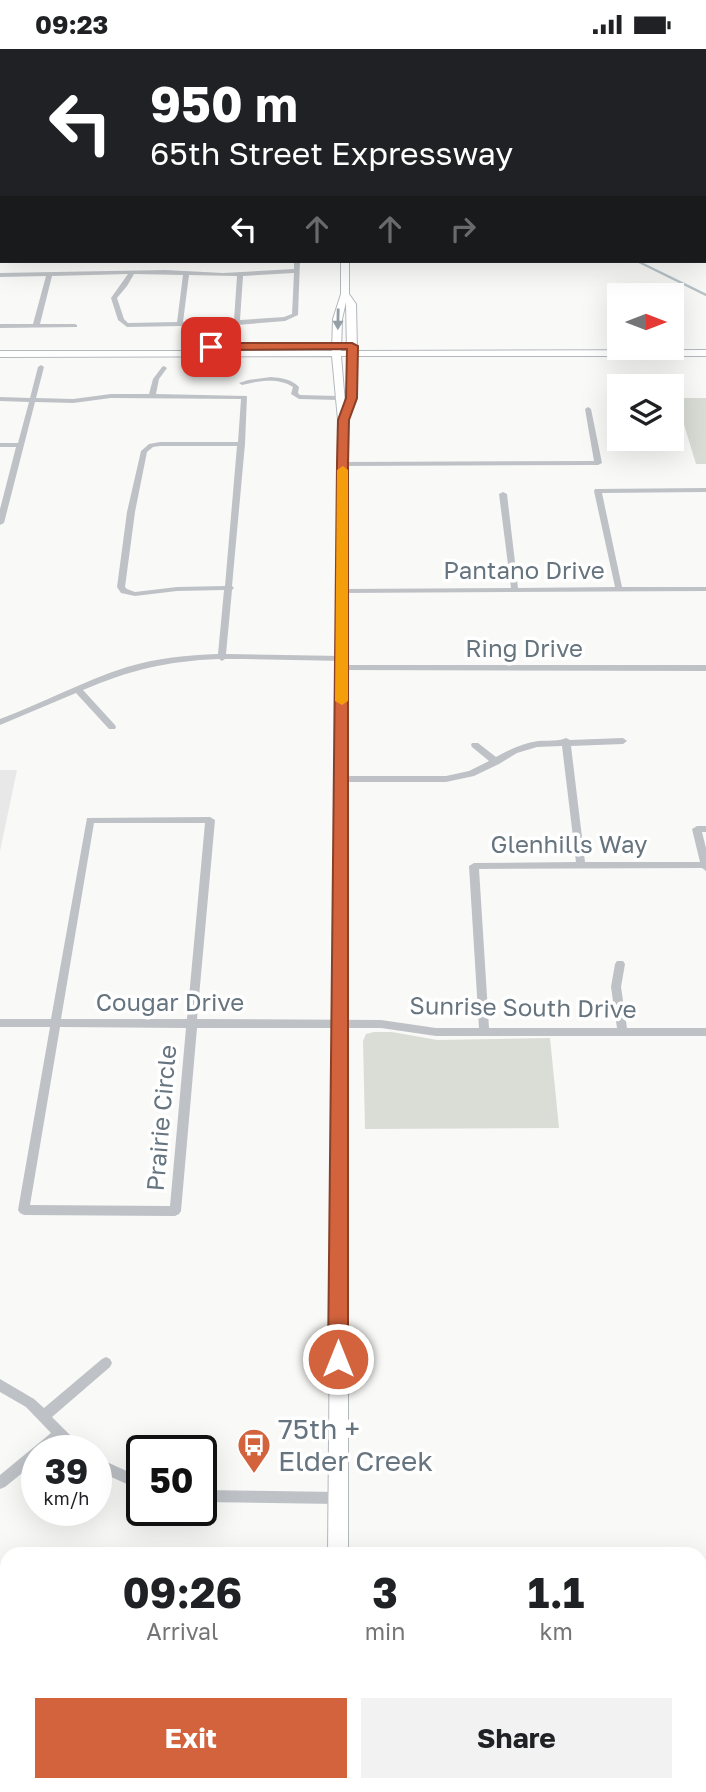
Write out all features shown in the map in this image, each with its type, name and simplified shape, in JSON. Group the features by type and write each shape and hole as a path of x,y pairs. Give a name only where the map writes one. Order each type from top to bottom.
{"main road":[{"path":"338,1547 344,420 338,398 338,305 345,294 345,263"},
{"path":"344,420 352,398 352,304 345,294"},
{"path":"352,350 607,346"},
{"path":"684,346 706,346"},
{"path":"0,347 706,353"},
{"path":"0,354 338,350"}],"street":[{"path":"120,273 122,263"},
{"path":"132,272 114,298 121,320 127,325 237,323 285,319 295,315 297,263"},
{"path":"0,275 132,272 240,274 296,271"},
{"path":"36,326 50,273"},
{"path":"180,325 186,274"},
{"path":"237,323 240,274"},
{"path":"0,326 75,326"},
{"path":"0,523 41,367"},
{"path":"152,396 156,379 164,368"},
{"path":"242,383 285,380 294,383 294,394 299,397 338,398"},
{"path":"0,399 32,401 152,396 245,397 222,658"},
{"path":"343,464 598,463 588,409"},
{"path":"230,588 177,589 135,594 124,591 121,587 131,512 144,451 160,444 242,444"},
{"path":"0,445 20,445"},
{"path":"619,590 598,491 706,491"},
{"path":"503,494 515,590"},
{"name":"Pantano Drive","path":"342,591 706,589"},
{"name":"Ring Drive","path":"0,722 150,663 187,659 706,668"},
{"path":"78,690 112,727"},
{"path":"341,779 446,779 471,774 525,747 566,741 623,741"},
{"path":"566,741 580,866"},
{"path":"475,745 496,762"},
{"path":"55,1023 90,820 210,820 191,1024"},
{"path":"702,829 706,866"},
{"name":"Glenhills Way","path":"484,1032 474,866 706,866"},
{"path":"620,964 616,987 623,1032"},
{"name":"Cougar Drive","path":"0,1023 340,1024"},
{"name":"Prairie Circle","path":"55,1023 24,1210 175,1211 191,1024"},
{"name":"Sunrise South Drive","path":"340,1024 381,1024 436,1032 706,1033"},
{"path":"44,1416 106,1363"},
{"path":"0,1385 30,1403 60,1434"},
{"path":"0,1483 21,1466"},
{"path":"217,1496 338,1498"}],"shaded area":[{"path":"684,398 706,398 706,464 696,464 684,424"},
{"path":"0,770 17,770 0,851"},
{"path":"392,1032 437,1040 550,1038 559,1128 365,1129 363,1041 366,1034"}],"waterway":[{"path":"641,263 706,295"}],"slow traffic":[{"path":"342,701 343,470"}],"place":[{"name":"75th + Elder Creek","path":"254,1475"}],"route":[{"path":"211,347 352,346 352,398 344,420 343,464 338,1359"}]}
